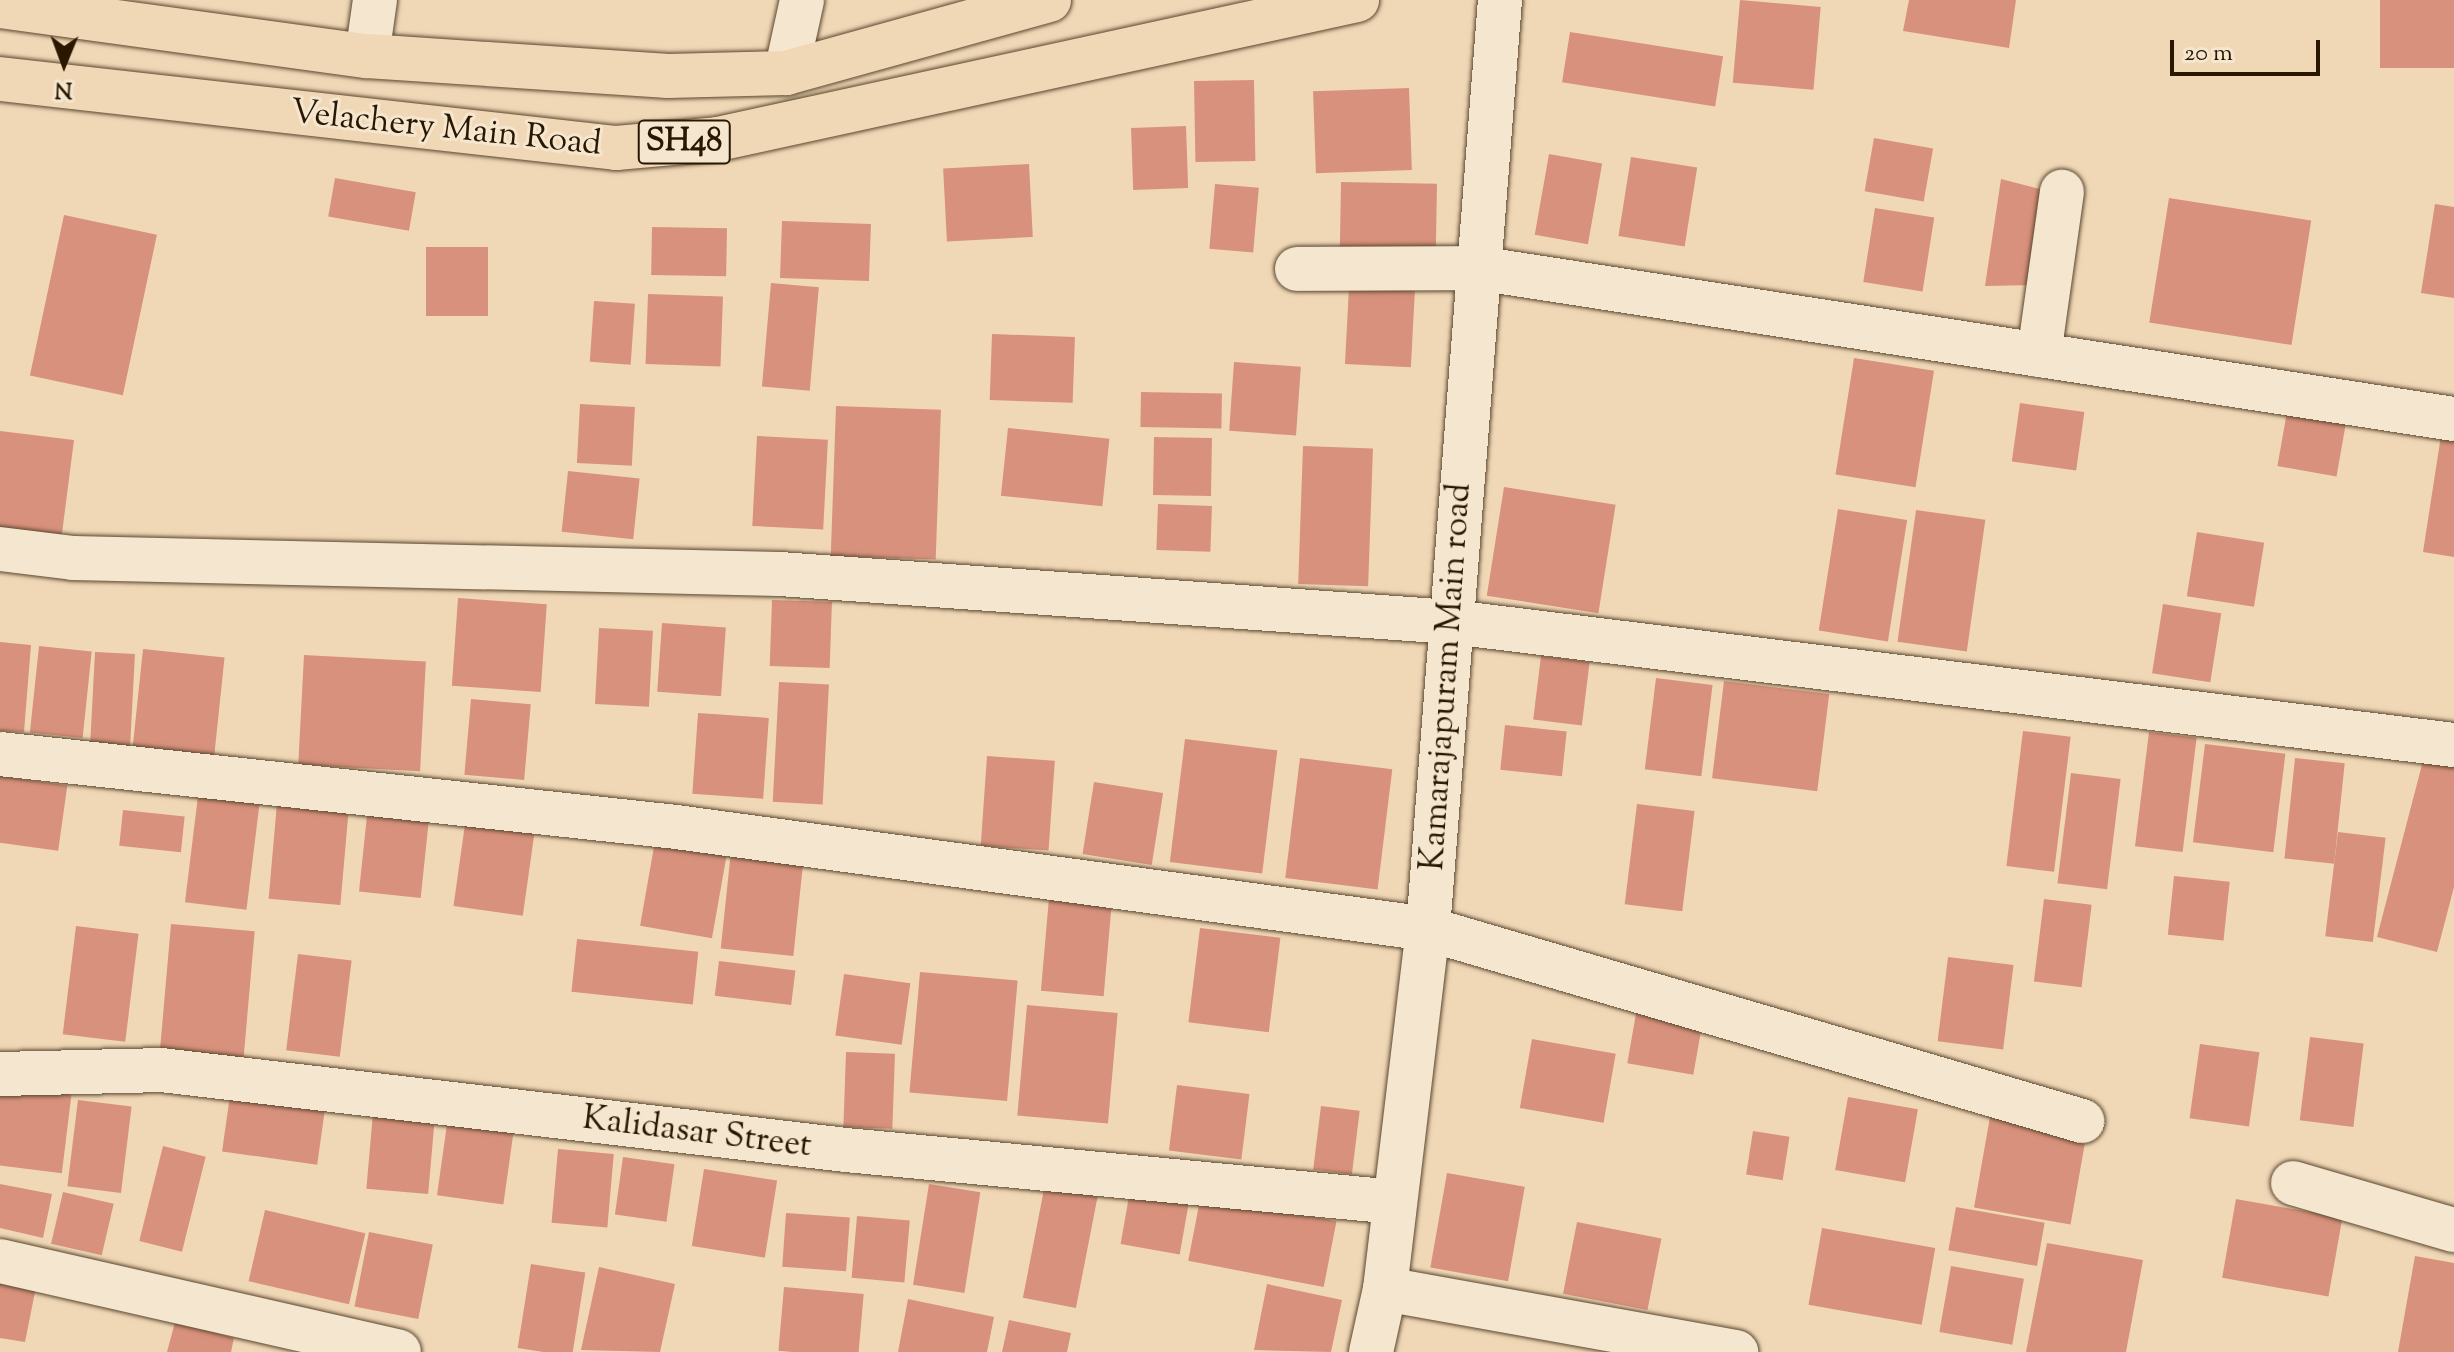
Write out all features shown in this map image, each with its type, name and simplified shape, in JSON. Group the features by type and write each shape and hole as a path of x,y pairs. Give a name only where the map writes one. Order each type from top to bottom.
{"main road":[{"name":"Velachery Main Road","path":"0,6 367,56 668,76 786,73 1049,0"},
{"name":"Velachery Main Road","path":"0,79 616,148 718,139 1357,0"}],"street":[{"path":"367,56 375,0"},
{"path":"786,73 802,0"},
{"name":"Kamarajapuram Main road","path":"1371,1352 1385,1289 1428,929 1500,0"},
{"path":"2039,355 2062,192"},
{"path":"1297,269 1477,268 2454,419"},
{"path":"0,549 73,558 780,574 1452,622 2454,745"},
{"path":"0,754 676,827 1428,929 2082,1121"},
{"name":"Kalidasar Street","path":"0,1074 161,1070 846,1150 1395,1202"},
{"path":"2293,1183 2454,1230"},
{"path":"0,1261 399,1352"},
{"path":"1385,1289 1736,1352"}],"building":[{"path":"1740,0 1821,7 1813,90 1733,83"},
{"path":"1909,0 2016,0 2009,48 1903,31"},
{"path":"2380,0 2454,0 2454,68 2380,68"},
{"path":"1570,32 1723,56 1715,107 1562,82"},
{"path":"1254,80 1255,161 1195,162 1194,81"},
{"path":"1409,88 1412,170 1316,173 1313,91"},
{"path":"1186,126 1188,188 1133,190 1131,128"},
{"path":"1874,138 1933,148 1924,202 1865,191"},
{"path":"1549,154 1602,163 1588,244 1535,235"},
{"path":"1631,157 1697,167 1685,246 1618,236"},
{"path":"1029,164 1033,237 947,241 943,169"},
{"path":"335,178 416,192 409,231 328,216"},
{"path":"2001,179 2044,190 2035,285 1985,286"},
{"path":"1341,182 1437,184 1436,254 1340,252"},
{"path":"1215,184 1259,188 1253,253 1209,249"},
{"path":"2169,198 2311,221 2292,345 2149,322"},
{"path":"2435,204 2454,207 2454,298 2421,293"},
{"path":"1875,208 1934,217 1923,291 1863,282"},
{"path":"64,215 157,235 123,395 30,375"},
{"path":"782,221 871,224 869,281 780,278"},
{"path":"652,227 727,228 726,276 651,275"},
{"path":"426,247 488,247 488,316 426,316"},
{"path":"771,283 819,287 810,391 762,387"},
{"path":"1349,287 1415,290 1411,367 1345,364"},
{"path":"648,294 723,297 721,367 646,364"},
{"path":"594,301 635,304 631,365 590,362"},
{"path":"992,334 1075,337 1073,403 990,400"},
{"path":"1854,358 1934,371 1916,487 1836,475"},
{"path":"1234,362 1301,367 1296,436 1229,431"},
{"path":"1141,392 1222,393 1221,428 1140,427"},
{"path":"2020,403 2084,412 2076,470 2012,461"},
{"path":"580,404 635,407 632,466 577,463"},
{"path":"836,406 941,410 936,560 831,556"},
{"path":"2288,406 2347,416 2336,476 2277,466"},
{"path":"1008,428 1109,439 1102,506 1001,496"},
{"path":"2442,429 2454,431 2454,557 2423,552"},
{"path":"0,431 74,440 61,541 0,534"},
{"path":"757,436 828,440 823,530 752,526"},
{"path":"1154,437 1212,438 1211,496 1153,495"},
{"path":"1303,446 1373,448 1368,586 1298,584"},
{"path":"568,471 640,479 633,539 562,532"},
{"path":"1504,487 1616,505 1598,613 1487,596"},
{"path":"1158,504 1212,506 1210,552 1156,550"},
{"path":"1838,509 1907,520 1888,641 1819,630"},
{"path":"1916,510 1985,520 1967,651 1897,642"},
{"path":"2197,532 2264,543 2254,607 2187,596"},
{"path":"458,598 547,604 541,692 452,686"},
{"path":"772,600 832,602 830,668 770,666"},
{"path":"2163,604 2221,613 2210,682 2152,673"},
{"path":"662,623 726,627 721,696 657,692"},
{"path":"599,628 653,631 649,707 595,704"},
{"path":"0,642 31,645 24,732 0,731"},
{"path":"39,646 92,652 83,738 30,733"},
{"path":"143,649 225,658 214,757 133,748"},
{"path":"95,652 135,654 130,746 90,744"},
{"path":"304,655 426,661 420,771 298,765"},
{"path":"1541,656 1590,662 1582,725 1533,720"},
{"path":"1656,678 1713,685 1701,776 1645,769"},
{"path":"1724,681 1829,694 1817,791 1712,778"},
{"path":"779,682 829,685 823,804 773,802"},
{"path":"471,699 531,704 524,780 464,775"},
{"path":"698,713 769,718 763,799 692,794"},
{"path":"1505,725 1567,731 1562,776 1500,770"},
{"path":"2023,731 2071,737 2054,872 2006,866"},
{"path":"2149,732 2197,738 2183,852 2135,846"},
{"path":"1185,739 1277,750 1262,873 1170,862"},
{"path":"2205,744 2285,754 2273,852 2193,842"},
{"path":"987,756 1055,761 1049,851 981,846"},
{"path":"2424,757 2454,765 2454,887 2437,952 2377,937"},
{"path":"1300,758 1392,769 1378,889 1285,878"},
{"path":"2295,758 2345,763 2334,864 2284,858"},
{"path":"2071,773 2121,779 2107,889 2057,883"},
{"path":"0,776 67,785 58,851 0,843"},
{"path":"1094,782 1163,793 1152,865 1083,854"},
{"path":"198,796 260,804 246,910 185,902"},
{"path":"277,803 349,809 340,905 269,899"},
{"path":"1637,804 1695,811 1682,911 1625,904"},
{"path":"368,806 430,812 421,898 359,892"},
{"path":"123,810 185,816 181,852 119,846"},
{"path":"466,817 535,827 523,916 453,906"},
{"path":"2338,832 2386,838 2373,942 2325,936"},
{"path":"655,841 727,854 712,938 640,926"},
{"path":"731,851 804,859 793,956 721,948"},
{"path":"2174,876 2230,882 2224,941 2168,935"},
{"path":"1049,898 1112,903 1104,996 1041,991"},
{"path":"2044,899 2092,905 2082,987 2034,981"},
{"path":"171,924 255,931 244,1058 160,1051"},
{"path":"76,926 139,934 125,1042 63,1034"},
{"path":"1200,928 1280,938 1269,1032 1188,1022"},
{"path":"577,939 698,952 693,1004 571,992"},
{"path":"298,954 352,961 340,1057 286,1050"},
{"path":"1948,957 2014,965 2003,1049 1938,1041"},
{"path":"719,961 795,970 791,1005 715,996"},
{"path":"920,972 1018,981 1007,1101 909,1093"},
{"path":"844,974 910,983 902,1045 835,1035"},
{"path":"1027,1005 1118,1013 1108,1124 1017,1116"},
{"path":"1637,1008 1703,1020 1693,1075 1627,1063"},
{"path":"2310,1037 2364,1044 2353,1127 2300,1120"},
{"path":"1532,1039 1616,1054 1604,1123 1520,1108"},
{"path":"2200,1044 2259,1052 2249,1127 2190,1118"},
{"path":"846,1052 895,1054 892,1129 843,1127"},
{"path":"1177,1085 1249,1094 1241,1159 1169,1151"},
{"path":"0,1086 71,1095 62,1173 0,1166"},
{"path":"231,1088 326,1101 317,1165 222,1151"},
{"path":"1848,1097 1918,1109 1905,1182 1835,1170"},
{"path":"78,1100 132,1107 121,1193 67,1186"},
{"path":"1321,1106 1360,1111 1352,1174 1313,1170"},
{"path":"373,1113 435,1118 428,1194 366,1189"},
{"path":"448,1117 514,1126 503,1205 437,1195"},
{"path":"1990,1117 2087,1134 2071,1225 1974,1208"},
{"path":"1753,1131 1790,1137 1783,1180 1746,1174"},
{"path":"163,1146 206,1157 182,1252 139,1241"},
{"path":"558,1149 614,1154 607,1228 552,1223"},
{"path":"623,1157 674,1164 666,1222 615,1214"},
{"path":"704,1169 777,1181 765,1258 692,1246"},
{"path":"1447,1173 1525,1187 1508,1281 1430,1268"},
{"path":"1046,1179 1099,1189 1076,1308 1023,1298"},
{"path":"0,1184 52,1194 43,1238 0,1228"},
{"path":"929,1184 980,1192 964,1293 913,1285"},
{"path":"1131,1185 1190,1195 1180,1255 1121,1244"},
{"path":"63,1192 114,1204 102,1255 51,1244"},
{"path":"1201,1195 1336,1221 1324,1287 1188,1261"},
{"path":"2236,1199 2342,1218 2328,1297 2222,1278"},
{"path":"1956,1207 2045,1223 2037,1266 1948,1250"},
{"path":"265,1210 365,1233 349,1304 249,1281"},
{"path":"786,1213 850,1217 846,1271 782,1267"},
{"path":"857,1216 910,1221 904,1282 852,1278"},
{"path":"1577,1222 1661,1238 1647,1310 1563,1294"},
{"path":"1822,1228 1935,1248 1922,1325 1808,1305"},
{"path":"369,1232 433,1244 418,1319 354,1307"},
{"path":"2047,1243 2143,1260 2126,1352 2026,1352"},
{"path":"2415,1256 2454,1263 2454,1352 2398,1352"},
{"path":"531,1264 585,1273 573,1352 518,1348"},
{"path":"1951,1266 2024,1279 2012,1345 1939,1332"},
{"path":"599,1267 675,1284 660,1352 581,1350"},
{"path":"0,1280 36,1287 25,1342 0,1338"},
{"path":"1267,1284 1342,1300 1331,1352 1254,1350"},
{"path":"784,1287 864,1294 859,1352 778,1351"},
{"path":"908,1299 994,1317 987,1352 898,1352"},
{"path":"1009,1320 1071,1333 1067,1352 1002,1352"},
{"path":"175,1322 234,1338 231,1352 167,1352"}]}
